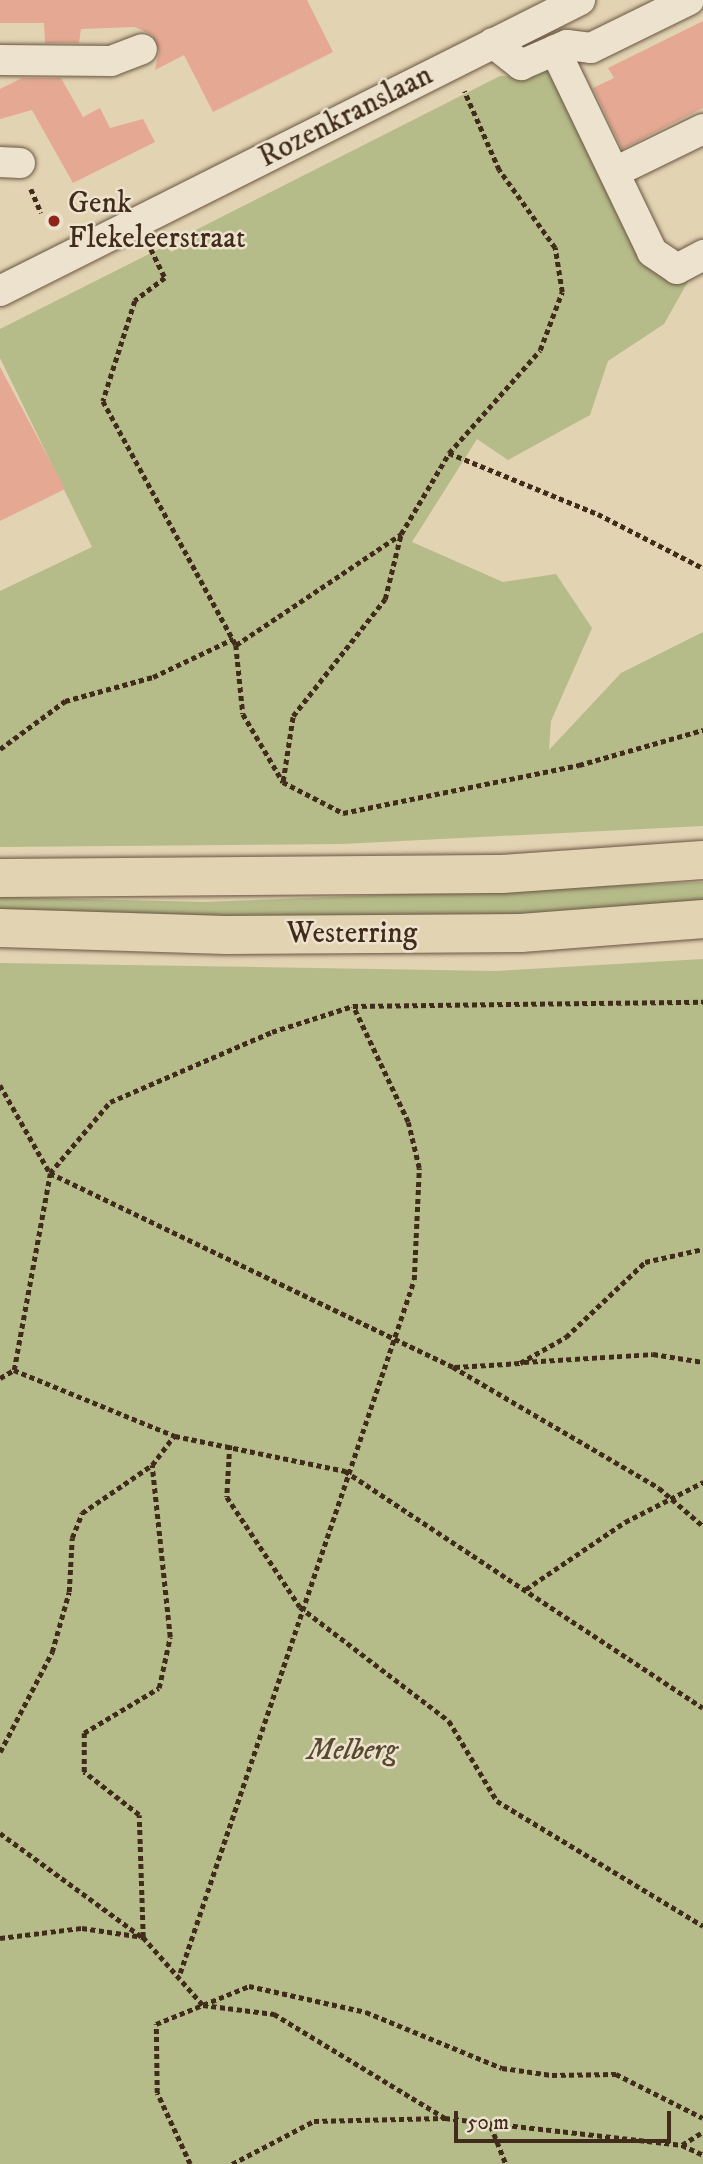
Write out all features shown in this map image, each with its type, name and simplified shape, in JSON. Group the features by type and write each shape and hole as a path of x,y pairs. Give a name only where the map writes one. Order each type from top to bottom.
{"highway":[{"name":"Westerring","path":"0,878 489,875 703,860"},
{"name":"Westerring","path":"0,928 226,935 521,933 703,919"}],"street":[{"name":"Rozenkranslaan","path":"0,269 532,6 580,0"},
{"path":"493,44 521,65 555,50 590,48 689,0"},
{"name":"Rozenkranslaan","path":"0,291 493,44 532,6"},
{"path":"0,60 111,61 142,49"},
{"path":"555,50 652,252 677,269 703,255"},
{"path":"615,172 703,129"}],"path":[{"path":"452,96 475,84"},
{"path":"283,782 293,716 385,599 401,534 449,453 540,350 562,292 555,248 499,170 464,90"},
{"path":"144,253 162,244"},
{"path":"151,249 165,278 135,301 103,401 234,642 243,714 283,782 343,813 579,765 703,730"},
{"path":"449,453 598,514 703,568"},
{"path":"0,750 65,701 153,677 234,642 401,534"},
{"path":"0,1378 14,1370 50,1172 110,1102 272,1032 353,1006 703,1002"},
{"path":"180,1973 345,1471 414,1280 419,1168 408,1122 353,1006"},
{"path":"0,1085 50,1172 394,1336 453,1367 674,1501 703,1526"},
{"path":"520,1363 566,1336 645,1262 703,1248"},
{"path":"453,1367 653,1353 703,1362"},
{"path":"14,1370 175,1436 230,1445 345,1471 703,1708"},
{"path":"0,1752 52,1652 69,1592 72,1538 82,1513 152,1465 175,1436"},
{"path":"230,1445 227,1497 300,1607 449,1721 497,1801 703,1926"},
{"path":"143,1937 139,1815 84,1772 84,1733 159,1688 170,1637 152,1465"},
{"path":"526,1589 625,1522 674,1501 703,1482"},
{"path":"0,1833 143,1937 180,1973 203,2005 274,2014 444,2118"},
{"path":"0,1938 82,1928 143,1937"},
{"path":"190,2164 157,2094 156,2024 249,1986 366,2012 502,2068 616,2074 703,2118"},
{"path":"232,2164 314,2121 444,2118 491,2126 681,2145 703,2155"},
{"path":"491,2126 506,2164"},
{"path":"681,2145 703,2132"}],"green space":[{"path":"555,67 646,265 664,278 690,278 664,324 608,361 590,415 508,460 477,439 412,542 503,582 556,574 592,628 551,721 549,750 621,673 703,632 703,826 342,844 0,847 0,591 92,547 0,358 0,329 167,245 171,252 189,242 186,235 500,76 532,77"},
{"path":"703,882 703,900 513,914 372,919 0,913 0,897 204,902"},
{"name":"Melberg","path":"703,959 703,2164 0,2164 0,963 497,971"}],"building":[{"path":"0,0 307,0 333,52 213,112 184,55 155,70 159,51 152,35 135,27 81,29 79,43 45,43 44,23 0,23"},
{"path":"703,21 703,108 622,149 593,88 614,78 608,68"},
{"path":"22,78 61,78 83,117 100,108 110,128 143,119 155,142 73,183 32,110 0,119 0,89"},
{"path":"0,367 65,489 0,521"}],"place":[{"name":"Genk Flekeleerstraat","path":"54,221"}]}
